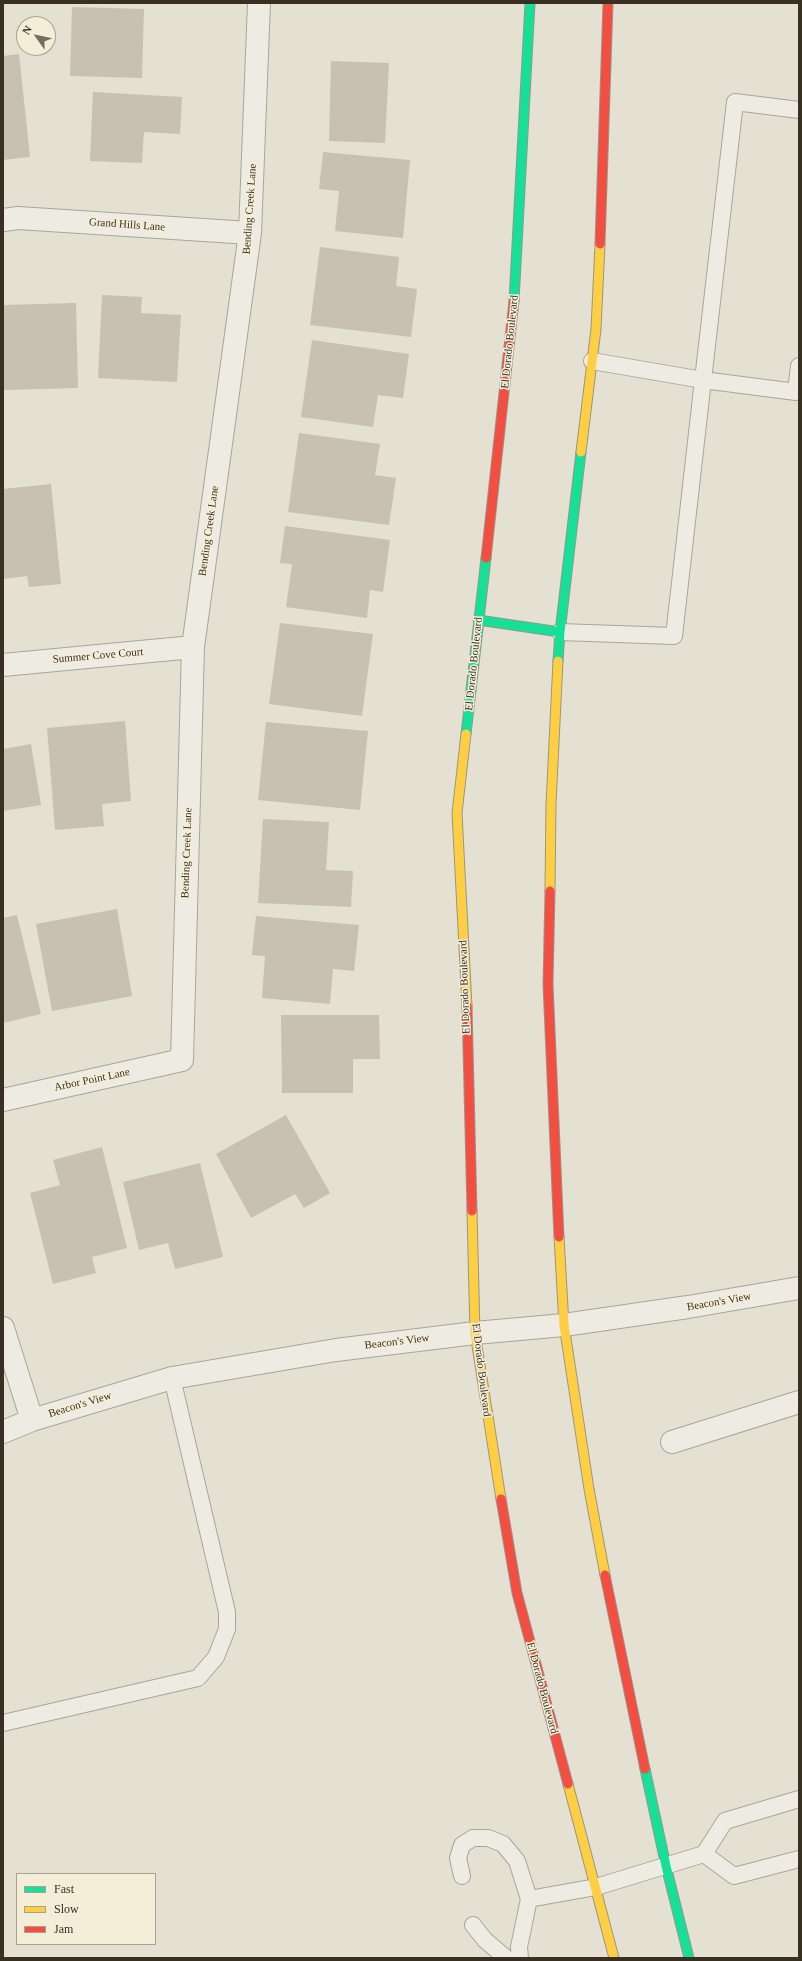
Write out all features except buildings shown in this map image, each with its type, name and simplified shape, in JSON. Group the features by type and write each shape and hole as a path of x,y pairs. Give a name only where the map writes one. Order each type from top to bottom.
{"main road":[{"name":"El Dorado Boulevard","path":"530,3 514,310 457,813 467,1013 475,1333 492,1446 517,1593 614,1958"},
{"path":"608,3 600,261 596,329 560,632 551,804 548,984 564,1324 591,1504 666,1866 689,1958"},
{"path":"478,620 560,632"}],"street":[{"name":"Bending Creek Lane","path":"182,1060 193,647 250,233 259,3"},
{"name":"Grand Hills Lane","path":"3,220 18,218 250,233"},
{"name":"Summer Cove Court","path":"3,665 193,647"},
{"name":"Arbor Point Lane","path":"3,1100 182,1060"},
{"name":"Beacon's View","path":"3,1432 32,1420 172,1378 336,1350 564,1324 688,1307 799,1288"},
{"path":"3,1328 32,1420"},
{"path":"672,1442 799,1402"}],"lane":[{"path":"560,632 674,636 735,102 799,110"},
{"path":"592,361 703,380 796,392 799,366"},
{"path":"3,1722 198,1678 216,1657 227,1628 227,1612 172,1378"},
{"path":"529,1899 596,1887 704,1854 725,1821 799,1799"},
{"path":"462,1876 458,1858 462,1845 473,1838 488,1838 503,1844 517,1861 529,1899 519,1947 520,1958"},
{"path":"704,1854 734,1876 799,1859"},
{"path":"473,1925 485,1940 506,1958"}],"traffic: fast":[{"path":"514,301 530,3"},
{"path":"558,661 581,452"},
{"path":"466,734 486,558"},
{"path":"478,620 560,632"},
{"path":"645,1769 666,1866 689,1958"}],"traffic: slow":[{"path":"581,452 596,329 600,244"},
{"path":"550,891 551,804 558,661"},
{"path":"466,734 457,813 467,1006"},
{"path":"472,1211 475,1333 501,1499"},
{"path":"559,1237 564,1325 589,1489 605,1575"},
{"path":"568,1784 614,1958"}],"traffic: jam":[{"path":"600,244 608,3"},
{"path":"486,558 514,301"},
{"path":"550,891 548,984 559,1237"},
{"path":"467,1006 472,1211"},
{"path":"501,1499 517,1593 568,1784"},
{"path":"605,1575 645,1769"}]}
